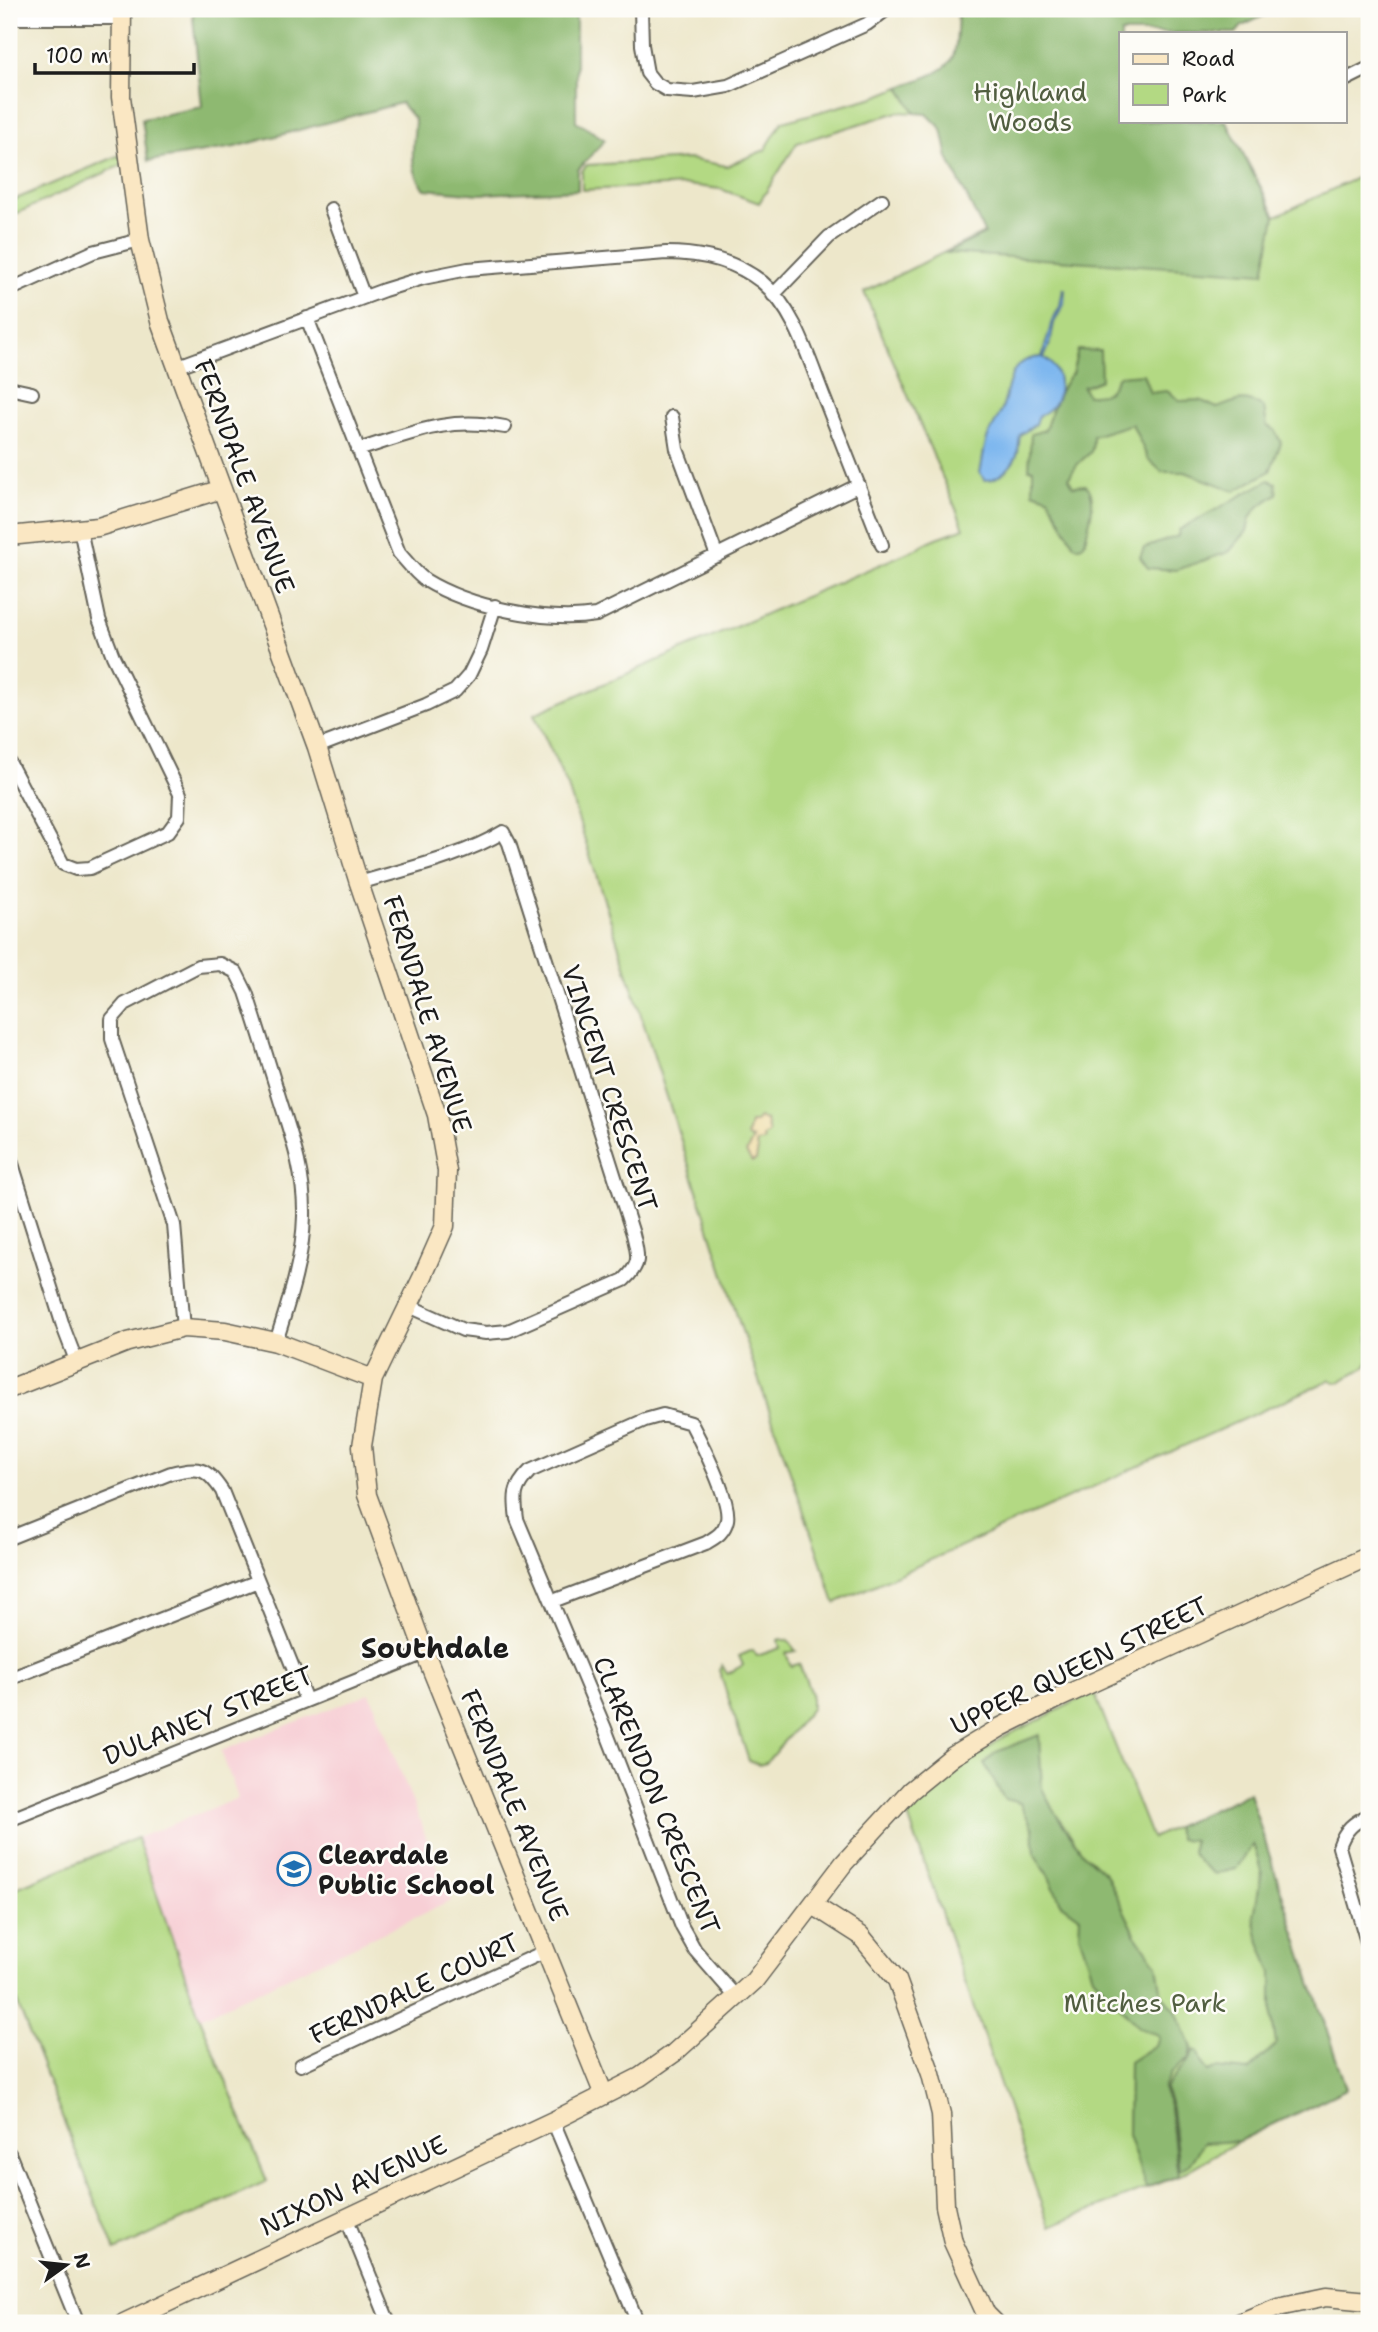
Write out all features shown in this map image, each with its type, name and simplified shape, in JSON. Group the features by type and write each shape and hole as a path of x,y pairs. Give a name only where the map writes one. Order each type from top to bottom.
{"street":[{"path":"641,9 642,45 647,74 667,90 693,92 728,86 867,24 887,9"},
{"path":"9,18 121,13"},
{"name":"FERNDALE AVENUE","path":"121,13 121,97 140,240 160,321 317,747 359,883 437,1115 447,1171 445,1226 373,1379 362,1446 367,1495 425,1653 604,2095"},
{"path":"1346,80 1369,68"},
{"path":"773,295 828,237 882,200"},
{"path":"331,209 364,297"},
{"path":"9,290 93,252 140,240"},
{"path":"176,367 364,297 423,278 468,269 666,253 696,253 744,271 762,283 785,309 882,545"},
{"path":"307,318 399,553 423,578 452,594 495,607 544,616 576,618 596,615 859,485"},
{"path":"9,388 32,393"},
{"path":"672,417 677,449 717,556"},
{"path":"358,450 439,424 473,422 505,427"},
{"path":"9,536 98,527 222,489"},
{"path":"9,762 63,864 76,869 90,868 168,832 179,817 180,794 113,656 99,619 80,529"},
{"path":"317,747 455,691 469,675 481,650 495,607"},
{"name":"VINCENT CRESCENT","path":"359,883 460,851 503,832 509,843 629,1220 639,1260 634,1271 624,1280 508,1331 463,1331 409,1306"},
{"path":"183,1328 174,1225 112,1039 112,1019 125,1004 198,965 220,964 236,972 246,992 297,1154 303,1185 304,1217 300,1253 276,1342"},
{"path":"9,1154 77,1363"},
{"path":"9,1389 128,1342 183,1328 225,1331 276,1342 373,1379"},
{"name":"CLARENDON CRESCENT","path":"553,1601 706,1543 722,1533 727,1518 724,1500 691,1423 663,1415 646,1420 530,1471 518,1483 514,1500 517,1519 604,1726 682,1927 695,1950 736,1997"},
{"path":"9,1538 171,1473 194,1468 211,1474 222,1491 306,1700"},
{"name":"UPPER QUEEN STREET","path":"604,2095 639,2077 674,2053 754,1981 844,1863 880,1822 910,1791 953,1756 1001,1727 1059,1698 1369,1556"},
{"path":"9,1679 258,1581"},
{"name":"DULANEY STREET","path":"9,1819 425,1653"},
{"path":"1369,1815 1353,1824 1343,1834 1339,1847 1369,1949"},
{"path":"813,1905 860,1935 897,1980 932,2074 941,2114 946,2206 953,2242 986,2314 995,2323"},
{"name":"FERNDALE COURT","path":"301,2065 546,1951"},
{"name":"NIXON AVENUE","path":"133,2321 604,2095"},
{"path":"553,2121 638,2323"},
{"path":"9,2153 78,2323"},
{"path":"346,2217 389,2323"},
{"path":"1239,2323 1278,2307 1326,2297 1369,2301"}],"shaded area":[{"name":"Cleardale Public School","path":"370,1693 451,1901 200,2018 137,1838 238,1798 221,1751"}],"green space":[{"path":"194,9 576,9 576,121 605,140 578,170 578,190 480,194 425,189 419,182 414,165 415,120 401,103 235,147 148,161 142,119 202,107"},
{"name":"Highland Woods","path":"958,9 1278,9 1242,26 1237,32 1119,32 1119,122 1227,122 1275,216 1264,273 946,253 985,234 948,158 942,129 927,114 915,113 900,87 942,69 954,55"},
{"name":"Highland Woods","path":"900,87 915,113 898,112 797,143 759,203 720,189 687,185 582,190 582,171 587,165 689,159 727,166 765,150 782,122 878,96"},
{"path":"1208,122 1227,122 1276,216 1369,172 1369,1362 1339,1382 1330,1380 835,1603 740,1325 568,787 534,714 964,528 864,292"},
{"path":"120,155 122,165 9,217 9,202"},
{"path":"1078,350 1100,351 1101,380 1083,387 1087,395 1107,392 1118,376 1143,374 1150,393 1167,391 1181,401 1200,400 1217,408 1246,400 1264,408 1267,426 1275,430 1281,443 1270,471 1235,491 1185,472 1162,472 1148,459 1132,424 1093,436 1091,452 1077,465 1069,478 1073,486 1086,485 1092,497 1084,544 1078,547 1074,545 1048,497 1033,492 1033,469 1029,469 1031,434 1045,430 1060,392 1072,374"},
{"path":"1269,480 1276,483 1277,494 1258,507 1250,518 1247,531 1229,552 1176,570 1148,568 1140,557 1144,548 1178,536 1179,530"},
{"path":"778,1640 788,1641 796,1651 786,1653 791,1666 799,1664 811,1694 811,1709 766,1763 759,1765 749,1761 719,1670 722,1665 727,1674 743,1665 739,1656 753,1650 757,1656 780,1648"},
{"name":"Mitches Park","path":"1094,1692 1152,1838 1249,1793 1346,2089 1239,2141 1178,2176 1049,2227 905,1807 1002,1738"},
{"path":"1039,1735 1042,1788 1053,1810 1083,1853 1106,1874 1136,1935 1157,1965 1162,1995 1175,2009 1192,2047 1189,2058 1171,2073 1163,2088 1170,2108 1178,2176 1146,2188 1128,2135 1129,2062 1155,2045 1158,2035 1139,2028 1093,1976 1079,1934 1080,1917 1061,1903 1035,1855 1033,1829 1020,1803 1004,1799 984,1763 996,1752"},
{"path":"1249,1793 1346,2089 1239,2141 1203,2143 1188,2165 1179,2170 1172,2108 1165,2089 1194,2050 1198,2052 1208,2071 1216,2068 1248,2071 1276,2045 1272,2018 1272,1973 1258,1937 1254,1916 1262,1871 1253,1844 1236,1869 1215,1874 1192,1853 1193,1840 1179,1839 1175,1827"},
{"path":"137,1838 200,2018 267,2181 115,2251 9,1982 9,1891"}],"sand":[{"path":"759,1118 766,1120 769,1134 763,1137 764,1142 757,1143 756,1160 752,1162 746,1153 753,1139 747,1137 750,1123"}],"water":[{"path":"1063,289 1064,304 1054,323 1044,358 1056,371 1059,380 1057,397 1047,411 1039,415 1036,424 1020,435 1018,452 1009,467 995,478 984,480 980,472 986,443 1002,409 1012,375 1022,362 1042,357 1052,321 1060,306"}],"place":[{"name":"Cleardale Public School","path":"294,1869"}],"district":[{"name":"Southdale","path":"435,1648"}]}
